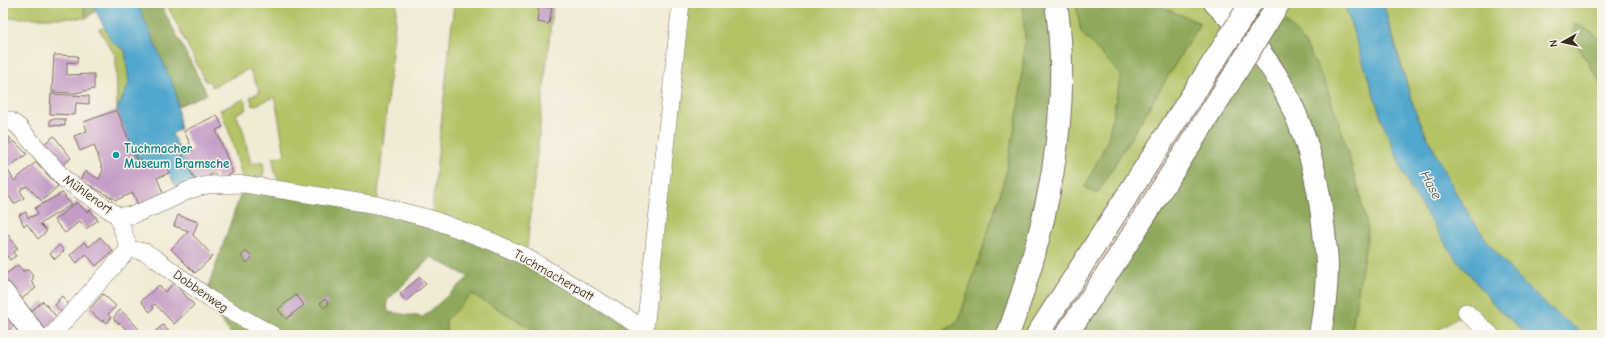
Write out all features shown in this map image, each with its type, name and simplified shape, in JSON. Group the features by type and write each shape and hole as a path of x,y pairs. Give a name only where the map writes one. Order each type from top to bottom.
{"main road":[{"path":"1008,335 1026,286 1038,241 1055,152 1060,110 1060,64 1056,3"},
{"path":"1215,3 1239,27 1280,82 1304,134 1315,170 1322,214 1327,265 1324,312 1320,335"},
{"path":"1037,335 1251,3"},
{"path":"1066,335 1119,256 1279,3"},
{"path":"3,293 38,335"}],"street":[{"name":"Tuchmacherpatt","path":"118,216 133,215 189,190 208,185 244,184 377,205 431,219 493,242 526,257 645,329 682,3"},
{"name":"Mühlenort","path":"3,120 10,120 18,126 64,179 118,216 129,249"},
{"path":"38,335 129,249"},
{"name":"Dobbenweg","path":"129,249 145,252 156,258 211,300 274,335"},
{"path":"1466,312 1492,335"}],"green space":[{"path":"3,3 83,3 86,18 3,18"},
{"path":"83,3 93,3 96,11 86,18"},
{"path":"137,3 160,3 207,94 178,106 176,92"},
{"path":"166,3 397,3 377,205 279,181 275,173 273,158 285,155 275,97 253,106 250,97 260,92 249,69 212,87 209,81 206,82"},
{"path":"454,3 553,3 526,257 431,219"},
{"path":"681,3 1022,3 1025,37 1020,101 1005,177 959,319 954,325 934,335 646,335"},
{"path":"1022,3 1056,3 1060,110 1008,335 935,335 954,325 959,319 1005,177 1020,101 1025,37"},
{"path":"1056,3 1076,3 1081,32 1121,74 1108,140 1085,187 1097,194 1200,23 1152,3 1215,3 1239,27 1037,335 1008,335"},
{"path":"1076,3 1152,3 1200,23 1097,194 1085,187 1108,140 1121,75 1081,32"},
{"path":"1215,3 1272,3 1306,45 1325,83 1340,126 1359,192 1368,231 1351,335 1066,335 1253,44"},
{"path":"1272,3 1344,3 1383,123 1411,190 1451,252 1500,311 1529,335 1491,335 1466,312 1431,335 1351,335 1368,231 1359,192 1340,126 1325,83 1306,45"},
{"path":"1383,3 1602,3 1602,43 1596,35 1575,24 1572,37 1602,85 1602,335 1586,335 1563,320 1518,279 1479,231 1447,179 1415,111"},
{"path":"1575,24 1596,35 1602,43 1602,85 1572,37"},
{"path":"105,28 112,42 125,50 129,84 117,110 116,57 99,29"},
{"path":"244,99 247,109 236,114 243,130 251,164 263,161 264,172 258,180 244,184 229,132 220,109 224,110 223,109"},
{"path":"244,184 293,192 493,242 646,335 543,335 472,294 446,320 446,335 232,335 204,299","holes":["431,257 469,277 423,317 388,312 387,301"]},
{"path":"472,293 543,335 446,335 446,320"}],"water":[{"path":"93,3 137,3 176,92 180,129 172,134 196,182 177,190 165,163 152,168 149,162 143,164 141,159 137,161 117,110 129,84 125,50 112,42"},
{"name":"Hase","path":"1344,3 1383,3 1415,110 1447,176 1462,203 1496,253 1516,275 1537,297 1586,335 1529,335 1500,311 1451,252 1411,190 1383,123"}],"building":[{"path":"539,6 552,8 549,24 537,22"},
{"path":"54,55 78,56 77,63 67,62 67,75 94,74 94,89 75,93 52,92"},
{"path":"51,94 89,96 89,104 76,103 75,115 50,114"},
{"name":"Tuchmacher Museum Bramsche","path":"117,110 137,161 141,159 143,164 150,162 152,168 165,162 169,173 157,178 165,198 139,208 133,193 116,200 80,180 85,171 99,179 103,170 94,145 80,151 74,136 87,131 84,122"},
{"path":"217,115 223,127 216,130 233,173 217,179 215,173 196,182 182,155 193,150 184,131"},
{"path":"50,119 65,119 65,126 50,125"},
{"path":"3,131 11,139 9,142 3,144"},
{"path":"54,136 71,158 62,166 44,144"},
{"path":"14,141 27,154 7,168 14,181 36,162 58,186 42,201 27,186 20,190 24,198 14,204 9,196 3,200 3,148"},
{"path":"62,193 66,196 64,197 72,204 40,224 47,231 38,239 27,224 24,226 19,215 26,212 28,218 38,214 35,208"},
{"path":"77,202 87,212 90,210 98,220 86,229 80,221 65,233 54,220"},
{"path":"178,215 198,222 193,235 213,256 195,273 171,249 189,231 174,226"},
{"path":"3,227 18,249 13,252 16,256 10,260 7,256 3,259"},
{"path":"100,237 113,251 96,266 86,254 77,263 70,255 84,242 89,247"},
{"path":"59,245 64,251 55,259 50,254"},
{"path":"246,251 252,258 247,263 241,256"},
{"path":"18,265 23,271 28,270 33,276 31,281 36,288 20,300 3,276"},
{"path":"420,277 426,284 406,301 400,294"},
{"path":"174,283 194,305 174,324 155,304 152,306 154,308 150,312 141,301 159,285 165,292"},
{"path":"103,294 116,306 108,314 111,318 107,323 103,320 102,322 89,310"},
{"path":"296,295 304,305 286,319 278,309"},
{"path":"62,296 70,306 64,315 55,305"},
{"path":"325,299 329,304 324,308 320,303"},
{"path":"43,301 60,321 47,332 30,312"},
{"path":"3,310 15,325 3,335"},
{"path":"120,310 144,335 131,335 120,323 119,324 114,320 114,317"},
{"path":"163,325 171,334 151,335"}],"place":[{"name":"Tuchmacher Museum Bramsche","path":"116,155"}]}
